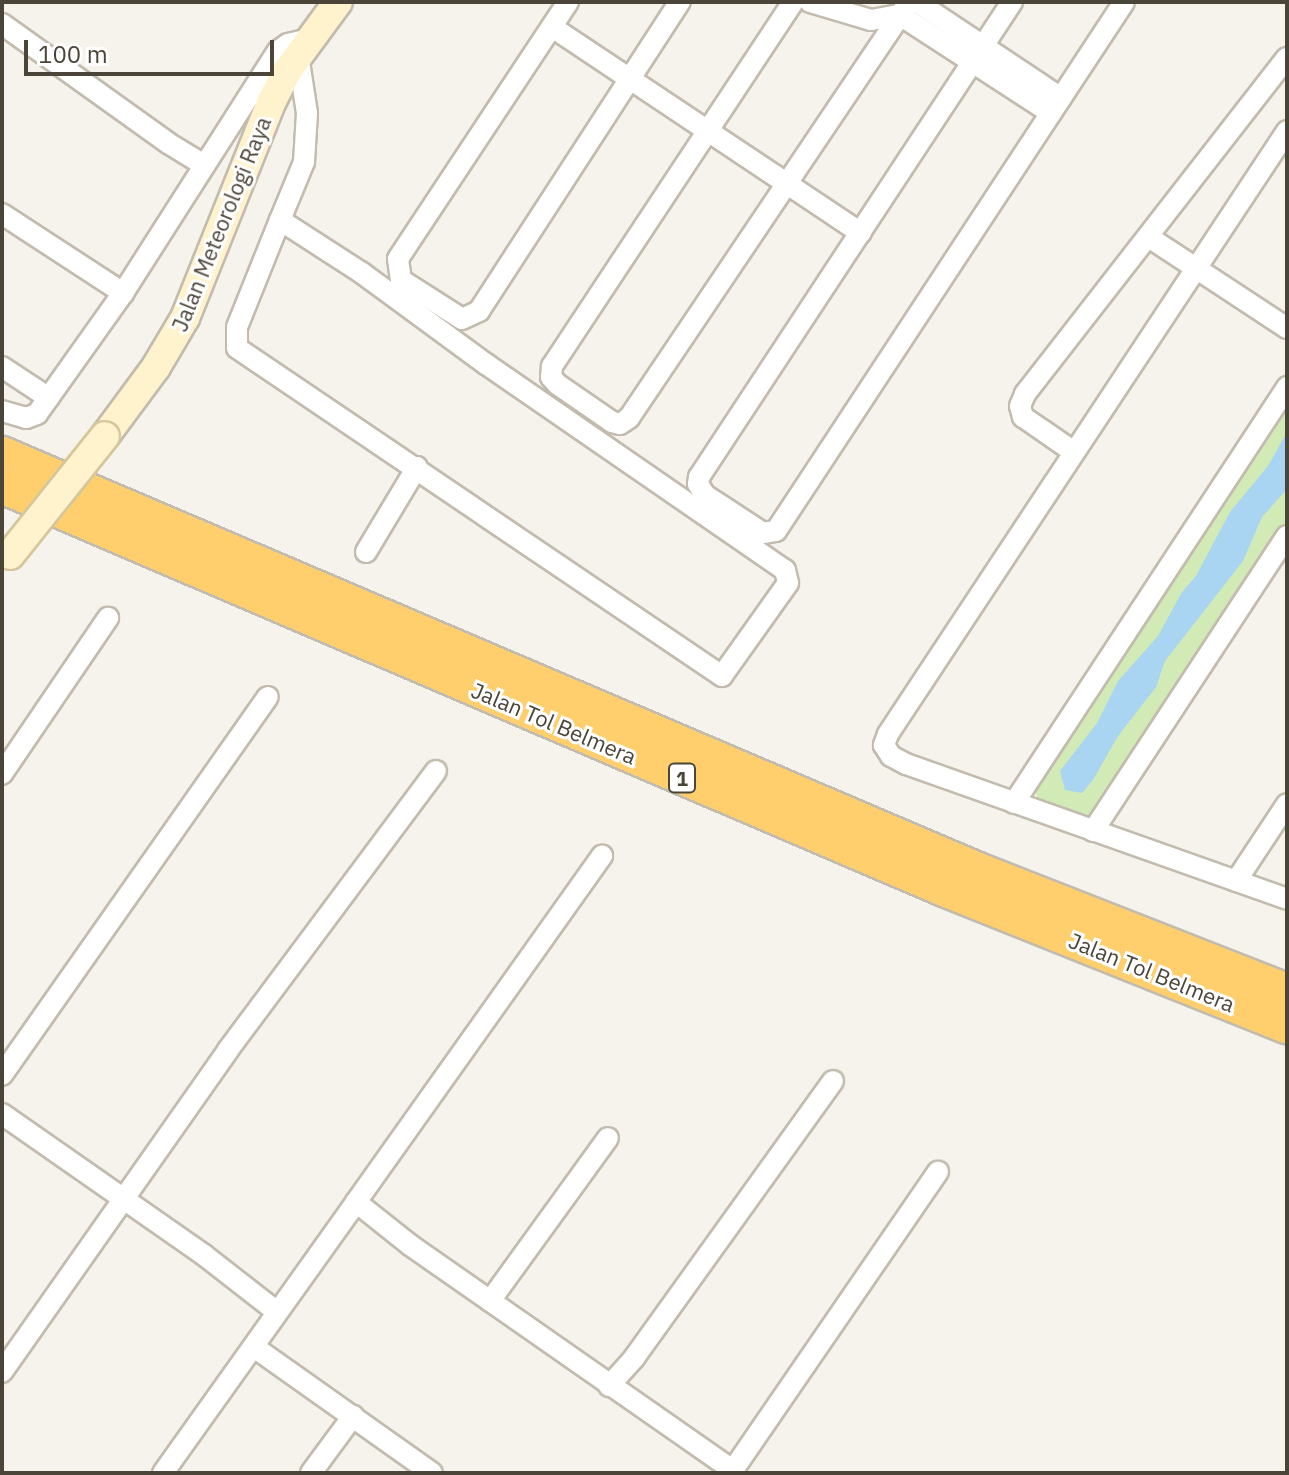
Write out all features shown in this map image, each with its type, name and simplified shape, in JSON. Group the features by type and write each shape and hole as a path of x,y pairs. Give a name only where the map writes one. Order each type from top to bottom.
{"highway":[{"name":"Jalan Tol Belmera","path":"2,455 906,841 1287,992"},
{"name":"Jalan Tol Belmera","path":"2,485 944,888 1287,1025"}],"main road":[{"name":"Jalan Meteorologi Raya","path":"6,560 156,367 185,318 272,101 304,47 338,2"}],"street":[{"path":"568,2 398,259 401,280 462,319 479,311 680,2"},
{"path":"793,2 552,366 551,377 557,384 612,422 620,424 629,418 904,9"},
{"path":"810,2 871,20 904,9 1056,106"},
{"path":"917,2 978,54"},
{"path":"1012,2 699,477 705,495 763,533 776,531 1124,2"},
{"path":"2,24 168,143 204,165"},
{"path":"552,27 861,233"},
{"path":"2,411 31,417 49,398 123,293 278,51 288,44 304,47 307,113 304,162 280,220 237,327 237,348 722,676 788,583 785,570 280,220"},
{"path":"1074,452 1023,417 1020,406 1025,394 1150,238 1287,58"},
{"path":"1287,131 888,734 884,745 891,756 906,764 1287,899"},
{"path":"2,214 123,293"},
{"path":"1150,238 1287,328"},
{"path":"2,367 49,398"},
{"path":"1014,803 1287,387"},
{"path":"366,552 417,467"},
{"path":"1093,831 1287,536"},
{"path":"2,774 108,618"},
{"path":"2,1075 268,697"},
{"path":"2,1372 228,1050 436,771"},
{"path":"1236,881 1287,804"},
{"path":"163,1473 254,1347 276,1311 309,1272 602,856"},
{"path":"609,1386 634,1358 833,1081"},
{"path":"2,1114 204,1255 276,1311"},
{"path":"490,1301 608,1138"},
{"path":"356,1202 609,1386 733,1470 938,1172"},
{"path":"254,1347 432,1473"},
{"path":"311,1473 353,1416"}],"green space":[{"path":"1287,400 1287,523 1094,814 1082,817 1038,801 1034,786"}],"water":[{"path":"1287,432 1287,489 1262,517 1243,561 1165,661 1156,687 1118,736 1093,780 1082,793 1065,790 1060,771 1097,723 1118,681 1158,636 1182,592 1196,576 1230,512 1268,466"}]}
